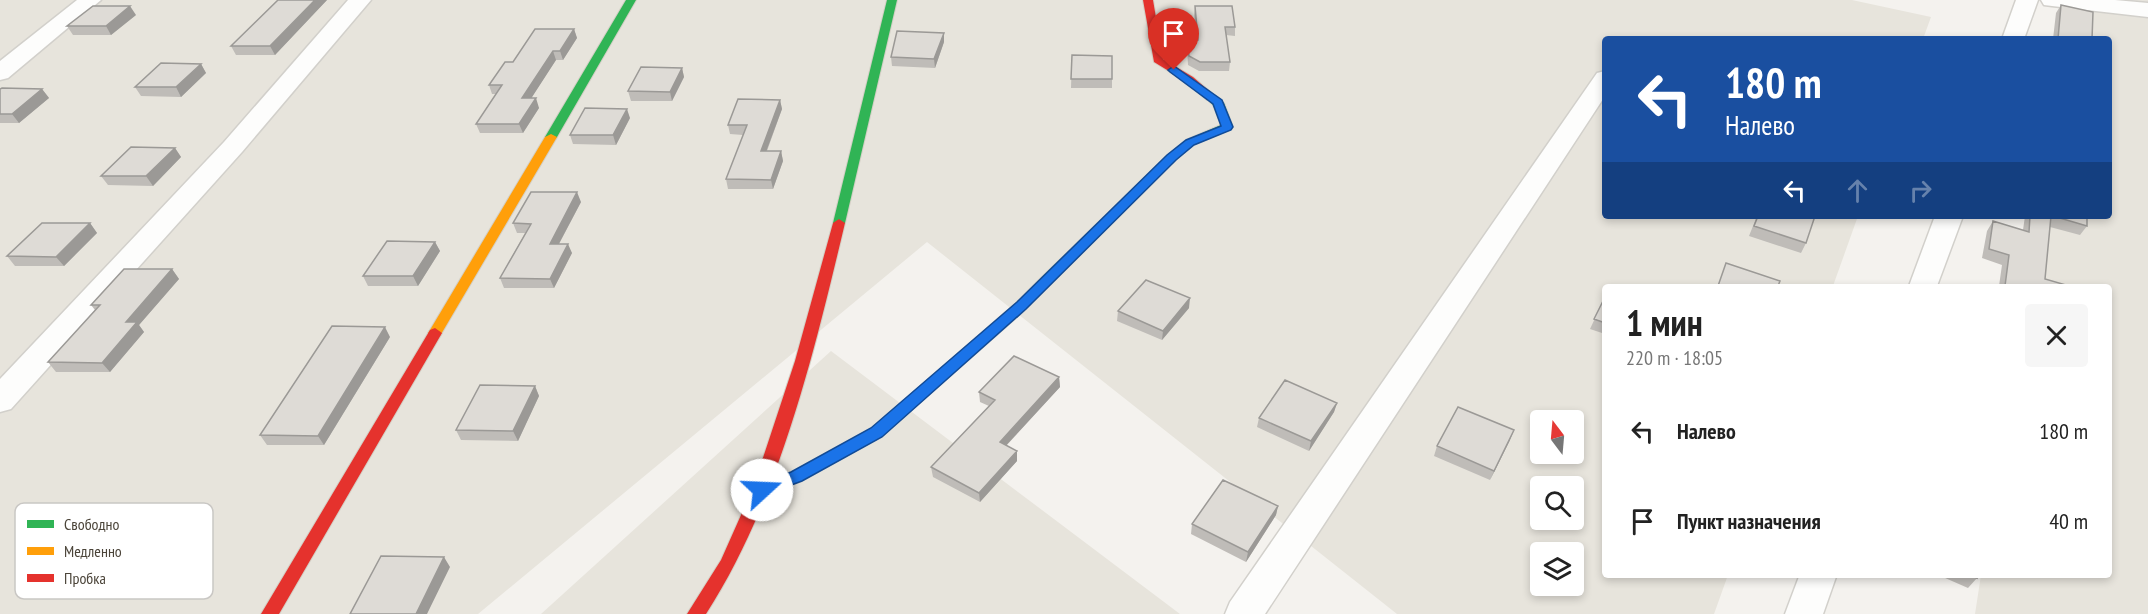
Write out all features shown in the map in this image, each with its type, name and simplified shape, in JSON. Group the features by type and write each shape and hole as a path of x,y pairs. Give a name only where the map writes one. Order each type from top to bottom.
{"street":[{"path":"0,74 90,0"},
{"path":"0,400 233,147 360,0"},
{"path":"270,614 631,0"},
{"path":"696,614 720,580 762,490 818,312 892,0"},
{"path":"762,490 796,477 877,432 1021,306 1171,158 1190,142 1227,127 1218,103 1189,79 1158,60 1148,0"},
{"path":"2014,36 2027,0"},
{"path":"2052,0 2148,10"},
{"path":"1244,614 1602,82"},
{"path":"1924,284 1948,219"},
{"path":"1804,614 1818,578"}],"shaded area":[{"path":"0,0 1852,0 1931,17 1924,36 1602,36 1602,219 1857,219 1834,284 1602,284 1602,578 1727,578 1714,614 1397,614 927,242 478,614 0,614"},
{"path":"2064,0 2148,0 2148,614 1975,614 1981,578 2112,578 2112,284 2023,284 2033,219 2112,219 2112,36 2059,36"},
{"path":"831,351 1180,614 541,614"}],"building":[{"path":"278,0 315,0 270,46 231,46"},
{"path":"2061,5 2093,12 2092,36 2058,36"},
{"path":"93,6 130,6 106,26 67,26"},
{"path":"1195,6 1232,6 1235,27 1225,27 1230,62 1200,62 1189,56 1187,40 1198,40"},
{"path":"535,29 574,29 560,51 553,51 522,98 536,98 519,124 476,124 502,85 489,85 505,62 513,62"},
{"path":"897,31 944,33 934,59 891,57"},
{"path":"1072,55 1112,56 1112,79 1071,79"},
{"path":"161,63 201,64 176,87 135,87"},
{"path":"641,67 682,68 670,92 628,91"},
{"path":"0,89 42,89 12,114 0,114"},
{"path":"738,99 780,100 761,151 781,151 771,180 726,179 747,125 728,125"},
{"path":"585,108 627,109 613,135 570,135"},
{"path":"131,147 175,148 146,176 101,176"},
{"path":"531,192 577,192 550,244 568,244 550,279 500,278 531,224 513,223"},
{"path":"1757,219 1814,219 1806,243 1754,226"},
{"path":"2030,219 2051,219 2045,279 2062,284 2005,284 2009,255 1989,249 1993,221 2029,232"},
{"path":"2063,219 2087,219 2087,226"},
{"path":"42,223 90,223 56,257 7,256"},
{"path":"387,241 435,242 413,276 363,276"},
{"path":"1726,263 1780,281 1779,284 1719,284"},
{"path":"124,269 172,269 126,322 137,322 102,363 48,362 100,305 91,305"},
{"path":"1146,280 1190,298 1163,331 1118,311"},
{"path":"1602,303 1602,322 1594,319"},
{"path":"332,326 385,327 318,436 260,435"},
{"path":"1014,356 1059,377 1000,442 1017,451 979,493 931,467 995,400 979,392"},
{"path":"1285,380 1337,403 1311,441 1259,418"},
{"path":"480,385 535,386 513,431 456,430"},
{"path":"1458,407 1514,430 1494,471 1437,446"},
{"path":"1223,480 1278,506 1248,552 1192,524"},
{"path":"381,556 444,557 416,614 350,614"}],"traffic: fast":[{"path":"551,137 631,0"},
{"path":"839,223 892,0"},
{"path":"1047,280 1171,158 1190,142 1227,127 1218,103 1211,98"}],"traffic: slow":[{"path":"435,333 551,137"},
{"path":"762,490 796,477 877,432 1021,306 1047,280"}],"traffic: jam":[{"path":"1148,0 1158,60 1189,79 1211,98"},
{"path":"696,614 739,540 760,488 802,361 839,223"},
{"path":"270,614 435,333"}],"route":[{"path":"762,490 796,477 877,432 1021,306 1171,158 1190,142 1227,127 1218,103 1189,79 1174,70"}]}
